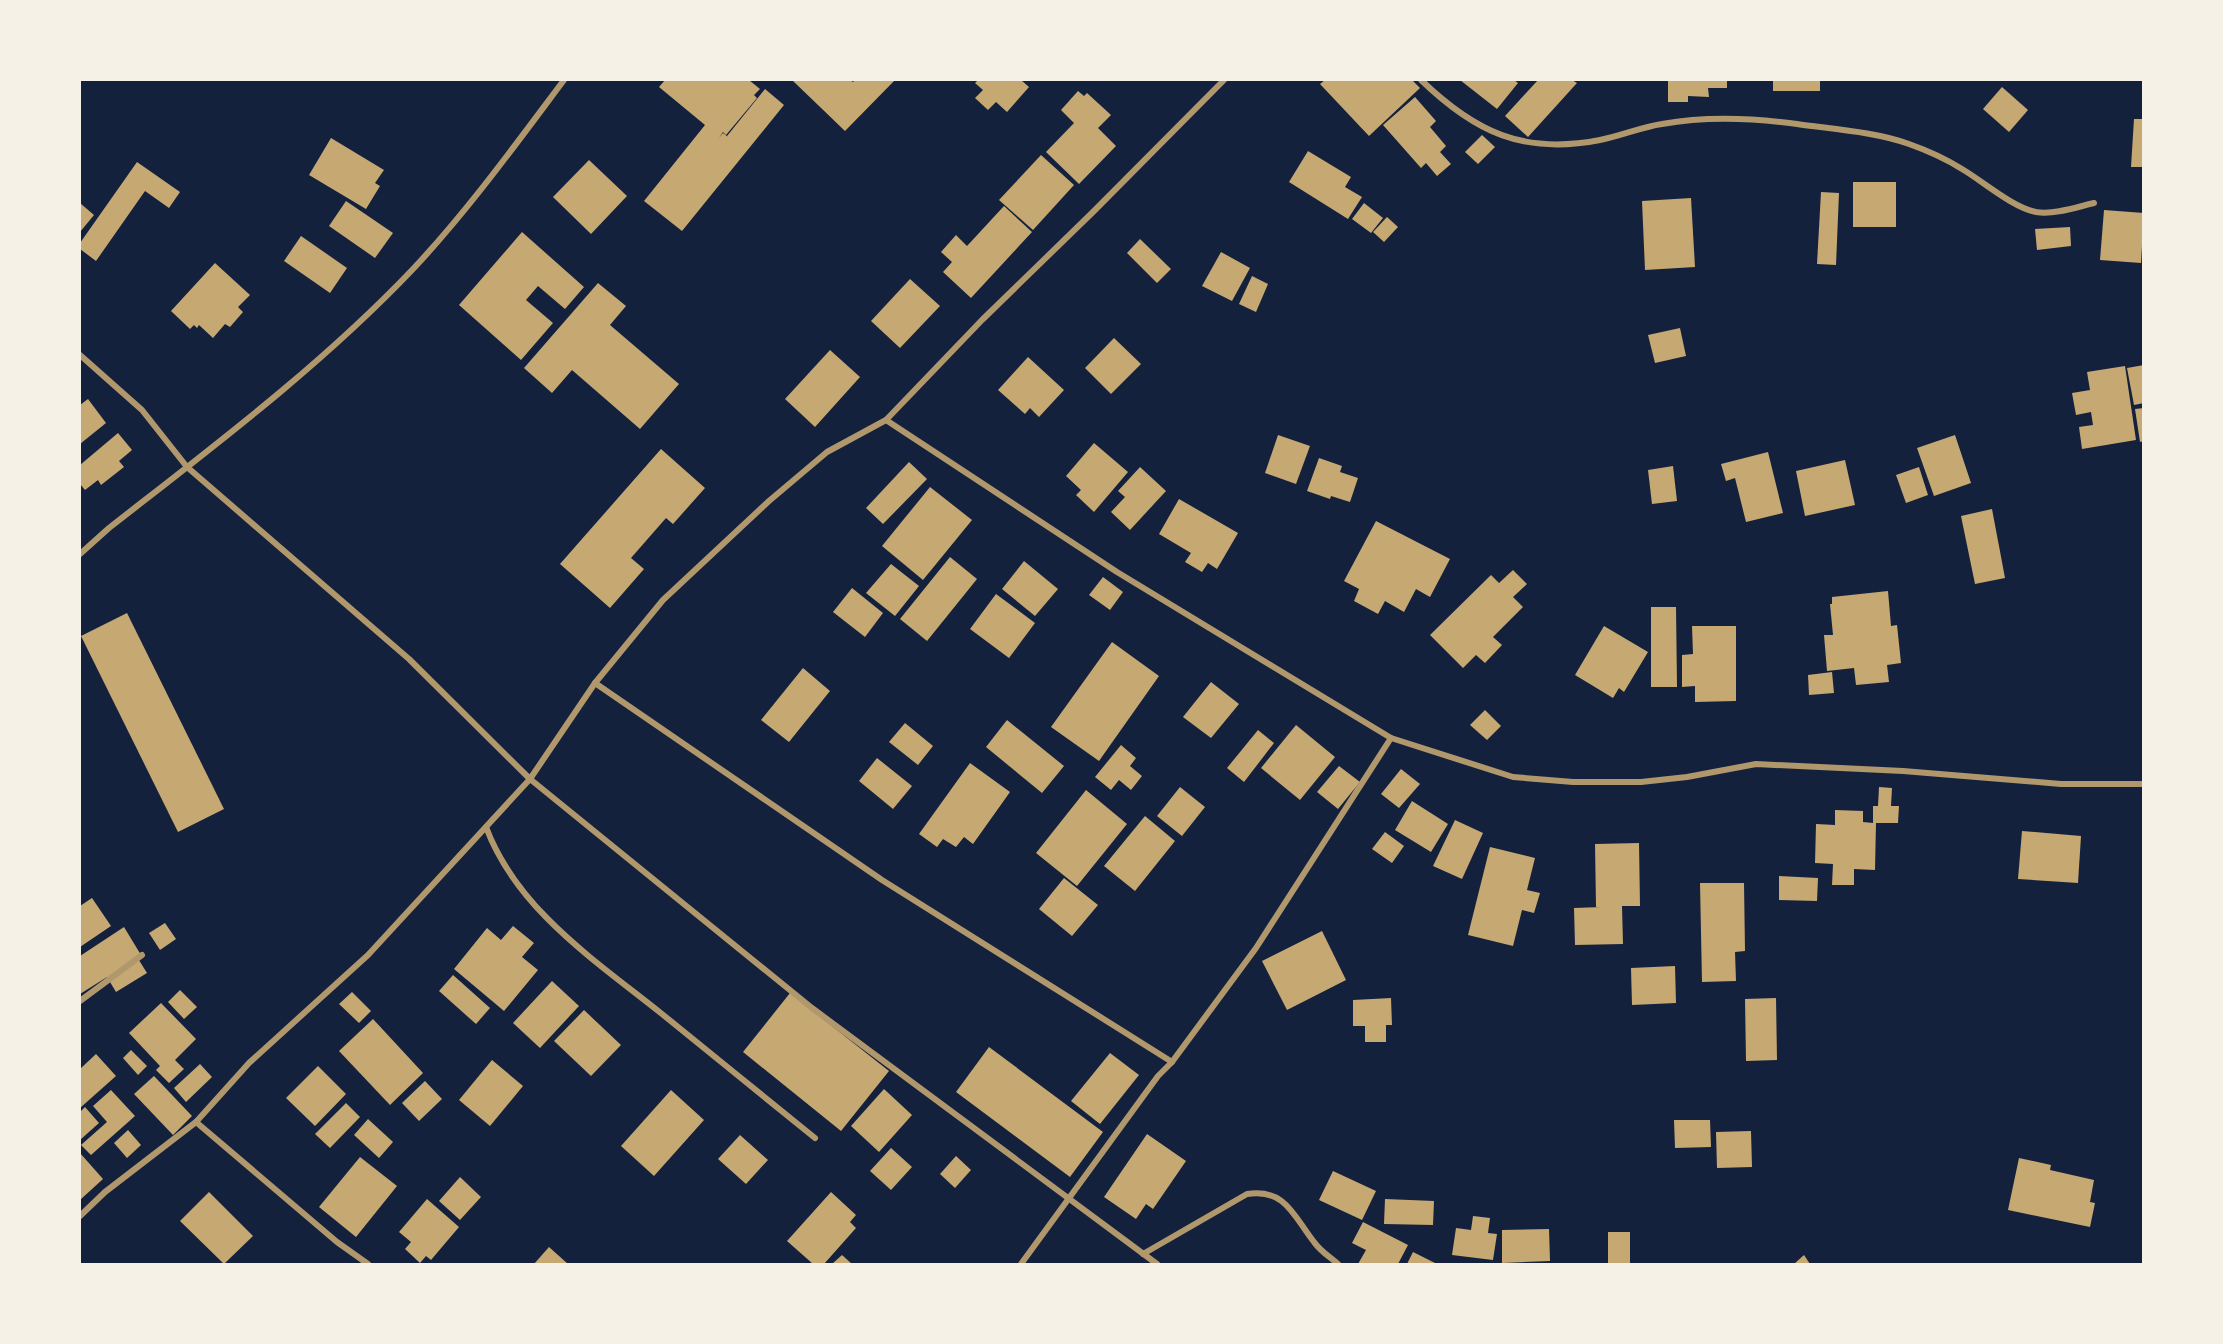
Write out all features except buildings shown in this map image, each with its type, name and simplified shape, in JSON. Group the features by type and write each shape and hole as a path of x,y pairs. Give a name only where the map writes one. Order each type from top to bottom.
{"street":[{"path":"80,554 304,373 413,269 483,188 564,80"},
{"path":"80,1216 105,1192 196,1122 249,1063 368,955 530,779 595,682 663,600 769,501 827,452 886,420 982,320 1224,80"},
{"path":"1421,80 1461,114 1494,134 1521,142 1565,145 1601,140 1659,124 1690,120 1750,120 1796,124 1875,136 1908,144 1960,168 2016,203 2037,212 2094,203"},
{"path":"80,356 142,410 188,467 410,658 530,779 812,1008 1157,1264"},
{"path":"886,420 1117,572 1391,738 1513,777 1573,782 1664,780 1756,764 1903,771 2061,784 2144,784"},
{"path":"595,682 882,880 1172,1062"},
{"path":"1021,1264 1158,1076 1172,1062 1256,948 1391,738"},
{"path":"486,827 494,848 523,893 537,910 575,945 815,1138"},
{"path":"80,1001 142,955"},
{"path":"196,1122 337,1242 368,1264"},
{"path":"1143,1254 1247,1194 1257,1192 1269,1194 1286,1203 1315,1244 1338,1264"}]}
